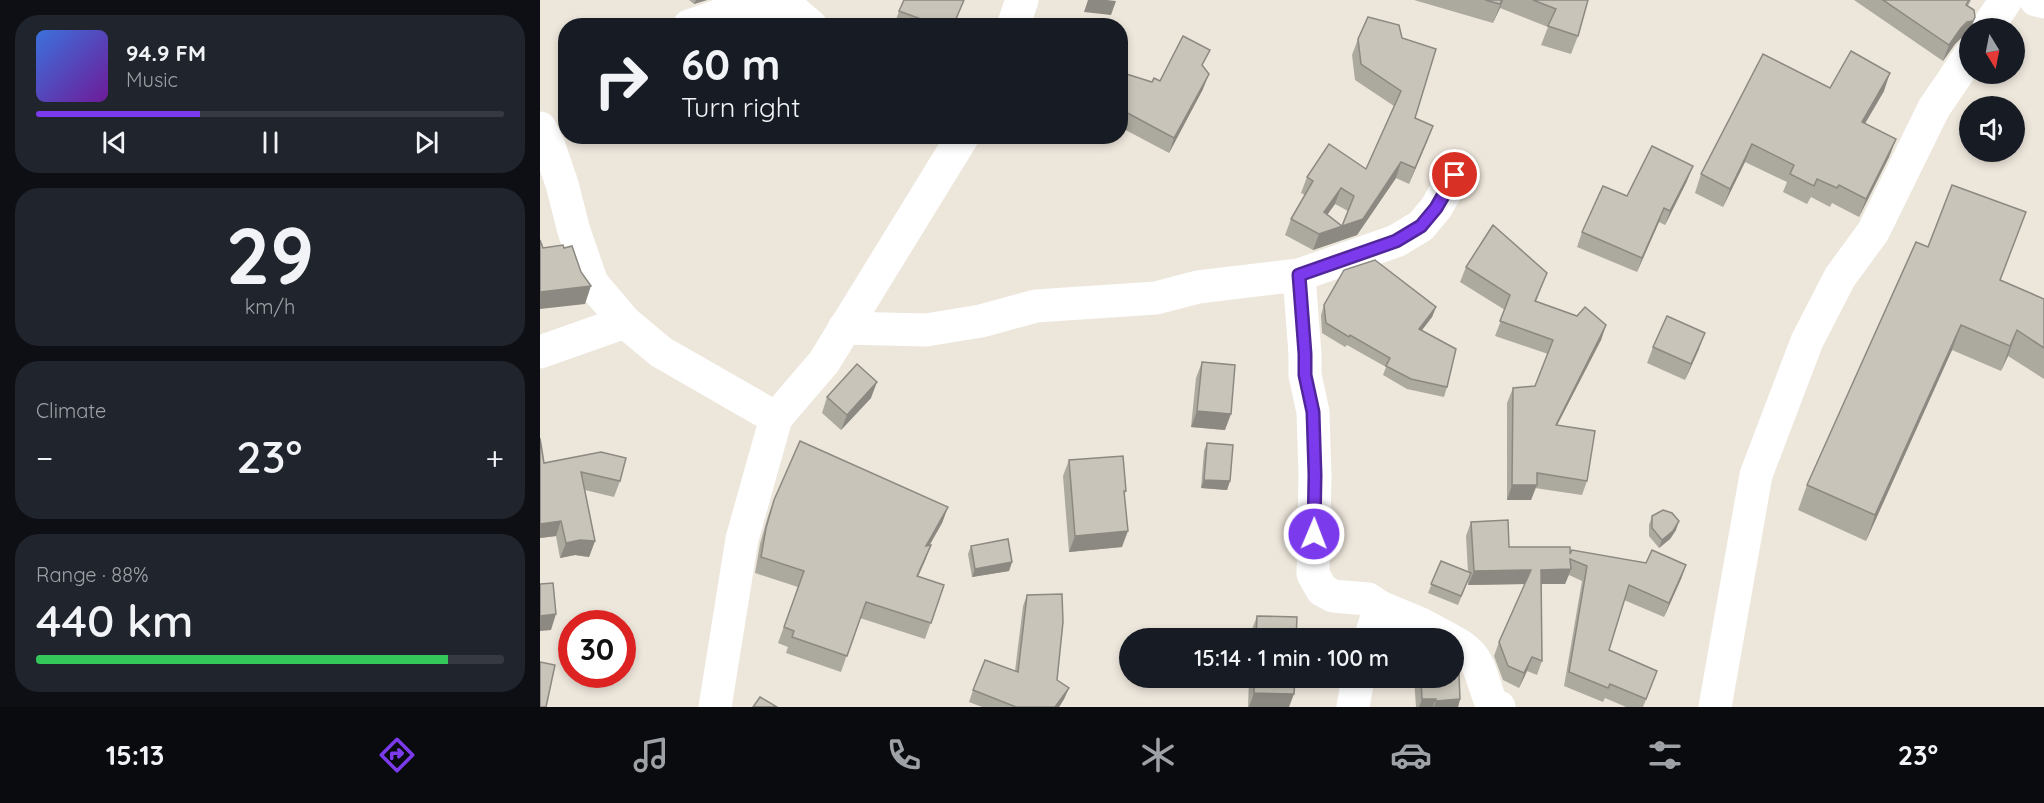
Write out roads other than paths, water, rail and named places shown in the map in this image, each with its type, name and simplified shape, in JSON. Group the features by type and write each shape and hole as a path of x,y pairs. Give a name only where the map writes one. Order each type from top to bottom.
{"street":[{"path":"1016,18 1022,0"},
{"path":"1994,18 2006,0"},
{"path":"2036,0 2044,2"},
{"path":"712,18 755,3 784,3 802,18"},
{"path":"1715,707 1756,475 1807,341 1840,277 1873,232 1934,108 1959,71"},
{"path":"551,135 574,231 592,284 625,322 661,352 776,418"},
{"path":"715,707 742,539 776,418 824,362 958,144"},
{"path":"844,328 926,330 981,321 1036,306 1156,298 1198,287 1299,275 1396,241 1421,226 1436,208 1455,175"},
{"path":"1299,275 1305,375 1313,412 1315,475 1313,574 1322,590 1333,596 1368,599 1380,607 1428,628"},
{"path":"540,352 625,322"},
{"path":"1373,628 1380,607"},
{"path":"1464,648 1475,659 1492,705 1498,707"},
{"path":"1353,707 1356,688"}]}
